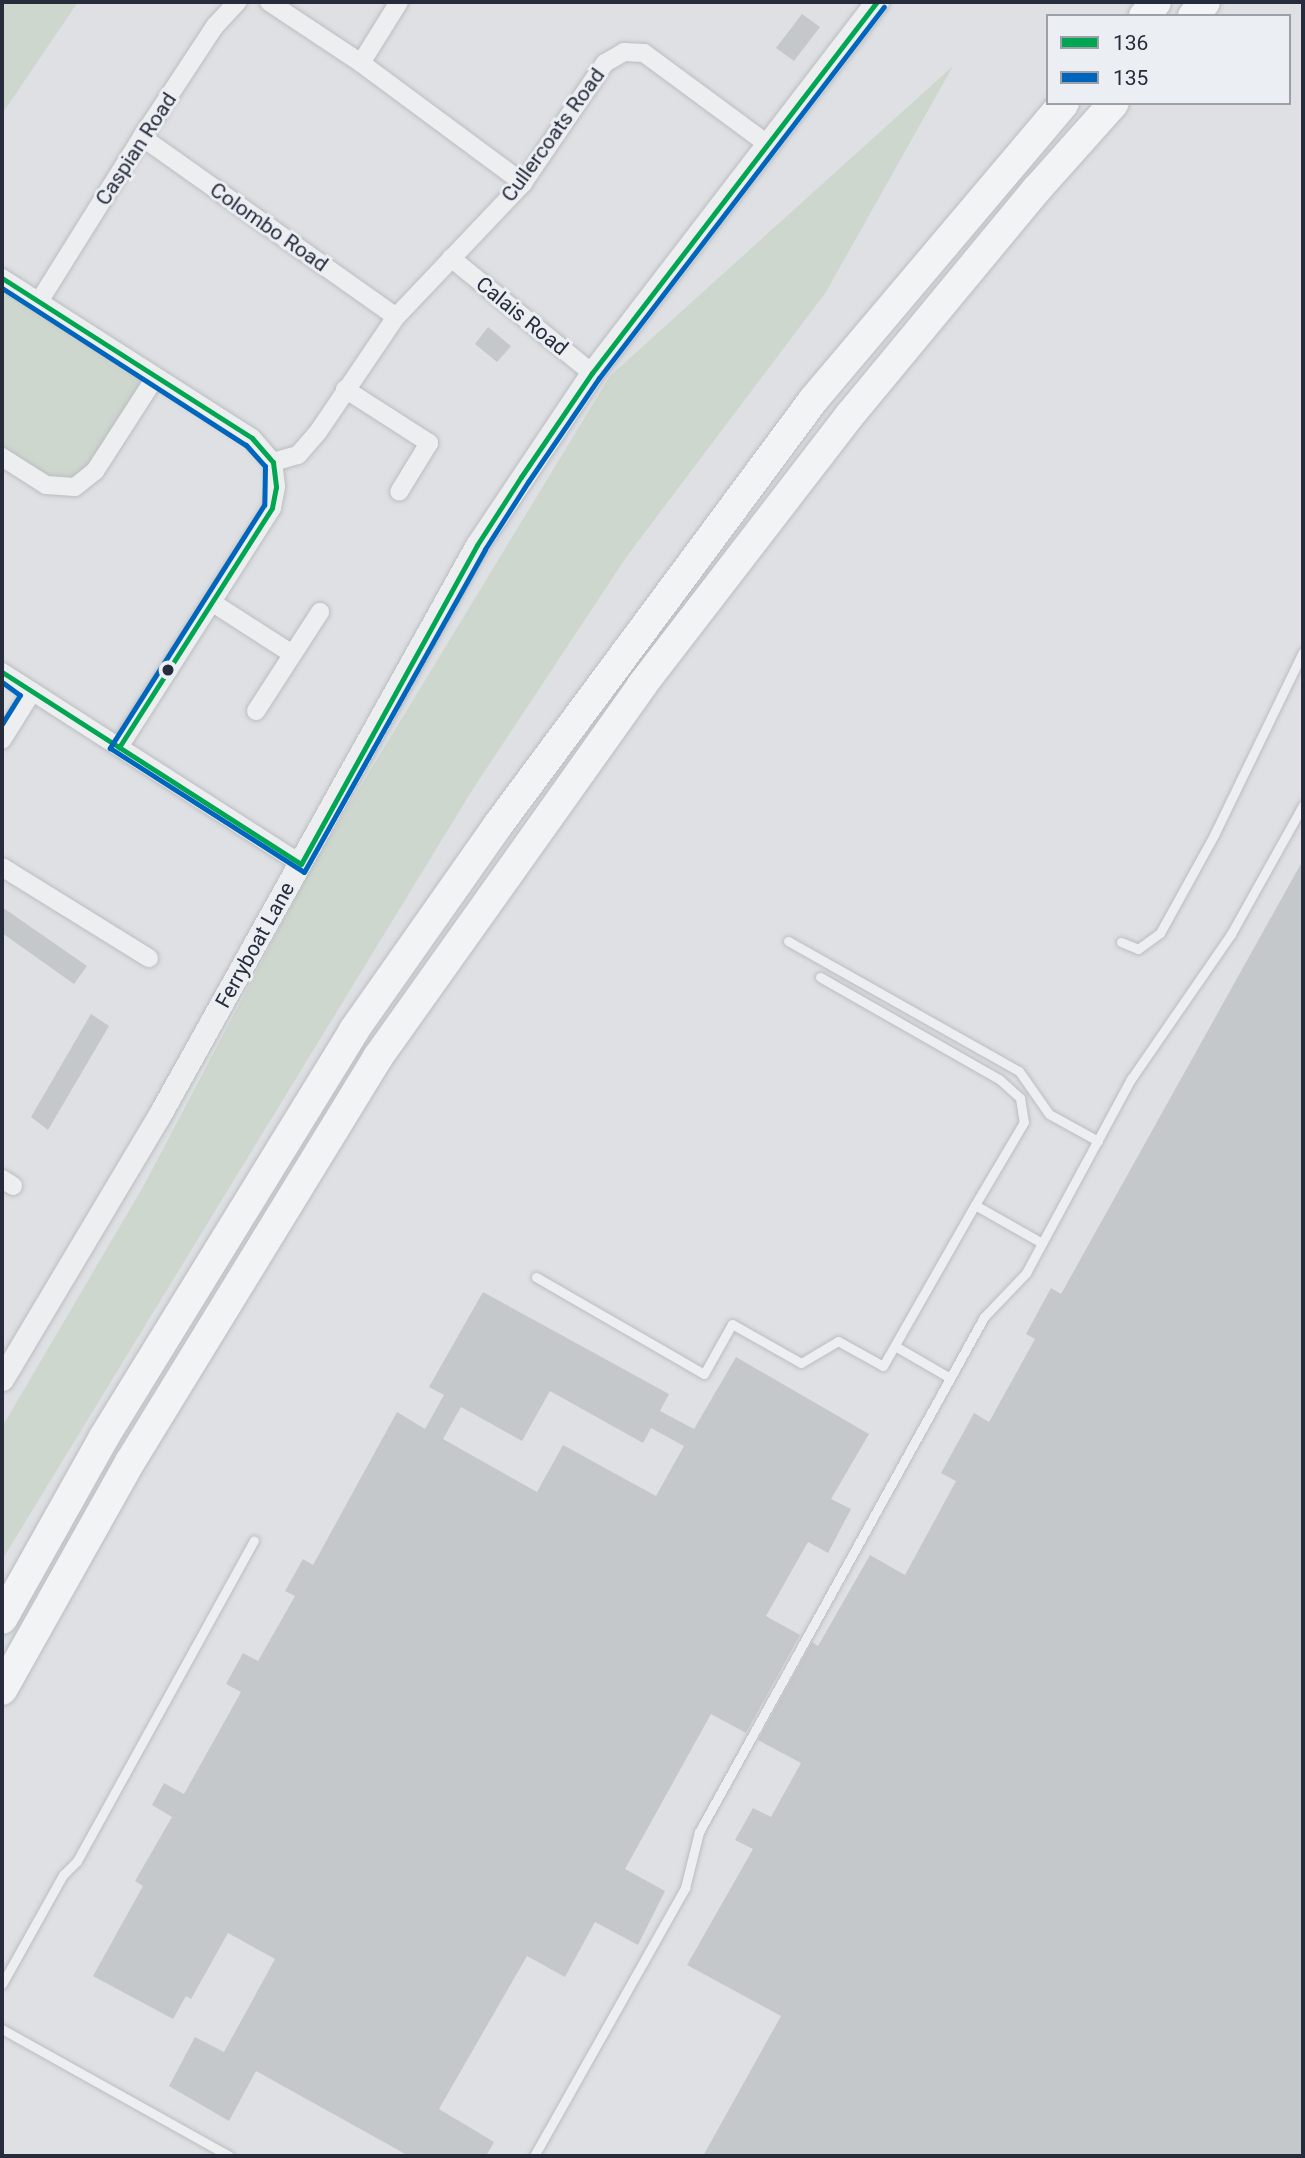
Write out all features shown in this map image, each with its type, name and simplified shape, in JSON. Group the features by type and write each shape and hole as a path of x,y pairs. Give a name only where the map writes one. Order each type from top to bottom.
{"highway":[{"path":"2,1619 104,1437 370,1007 498,825 814,399 1062,105"},
{"path":"2,1690 130,1462 385,1046 642,685 834,436 1037,189 1112,105"}],"street":[{"name":"Caspian Road","path":"40,300 215,26 237,2"},
{"path":"269,2 361,63 523,183"},
{"path":"361,63 399,2"},
{"name":"Ferryboat Lane","path":"2,1379 301,864 477,545 592,373 877,2"},
{"name":"Cullercoats Road","path":"272,462 298,455 396,317 523,183 605,63 624,52 644,53 769,146"},
{"name":"Colombo Road","path":"142,137 396,317"},
{"name":"Calais Road","path":"451,258 592,373"},
{"path":"2,278 252,438 272,462 276,487 272,508 119,747"},
{"path":"2,457 46,485 75,487 95,471 155,378"},
{"path":"345,390 429,443 399,492"},
{"path":"213,603 292,654"},
{"path":"256,711 320,612"},
{"path":"2,672 301,864"},
{"path":"2,740 32,692"},
{"path":"2,867 149,958"}],"lane":[{"path":"1121,942 1138,949 1160,933 1303,652"},
{"path":"534,2156 685,1888 699,1832 984,1317 1026,1273 1154,1041 1231,934 1303,805"},
{"path":"788,940 1019,1071 1049,1114 1098,1141"},
{"path":"537,1276 704,1374 732,1324 801,1363 838,1341 883,1366 1024,1122 1020,1098 999,1079 820,977"},
{"path":"975,1205 1042,1243"},
{"path":"895,1346 950,1378"},
{"path":"2,1984 63,1875 77,1861 254,1541"},
{"path":"2,2029 229,2156"}],"shaded area":[{"path":"2,2 78,2 2,114"},
{"path":"953,66 826,292 627,556 471,792 2,1560 2,1427 143,1187 311,868 610,376"},
{"path":"2,278 155,378 95,471 63,489 2,457"}],"building":[{"path":"802,14 820,27 794,61 776,48"},
{"path":"488,327 511,346 497,362 475,344"},
{"path":"1303,860 1303,2156 703,2156 781,2016 687,1965 753,1849 735,1840 753,1808 771,1817 801,1763 758,1740 812,1642 818,1646 870,1555 905,1575 956,1481 941,1473 974,1413 989,1422 1035,1339 1026,1334 1051,1288 1061,1294"},
{"path":"2,907 87,966 74,984 2,933"},
{"path":"91,1014 109,1026 48,1130 31,1117"},
{"path":"483,1292 669,1394 660,1411 694,1429 736,1357 869,1434 831,1499 851,1509 828,1553 808,1542 766,1616 800,1635 746,1733 711,1714 625,1869 665,1891 638,1945 595,1922 565,1977 527,1956 439,2109 494,2142 486,2156 409,2156 256,2071 229,2121 169,2086 195,2037 224,2052 275,1959 228,1933 191,1999 186,1996 173,2019 93,1976 143,1886 135,1881 172,1817 152,1805 164,1783 184,1794 241,1692 226,1684 243,1653 258,1661 295,1596 285,1591 303,1559 313,1565 397,1412 425,1429 444,1395 429,1387","holes":["550,1391 643,1443 651,1428 684,1446 656,1496 563,1445 537,1492 443,1439 461,1407 522,1441"]}],"transit line":[{"name":"136","path":"2,672 301,864 477,545 521,477 592,373 877,2"},
{"name":"135","path":"2,288 246,445 265,466 264,505 110,748 304,872 485,549 528,482 599,378 884,7"},
{"name":"136","path":"2,278 252,438 273,462 276,487 272,508 119,747"},
{"name":"135","path":"2,682 20,695 2,724"}]}
